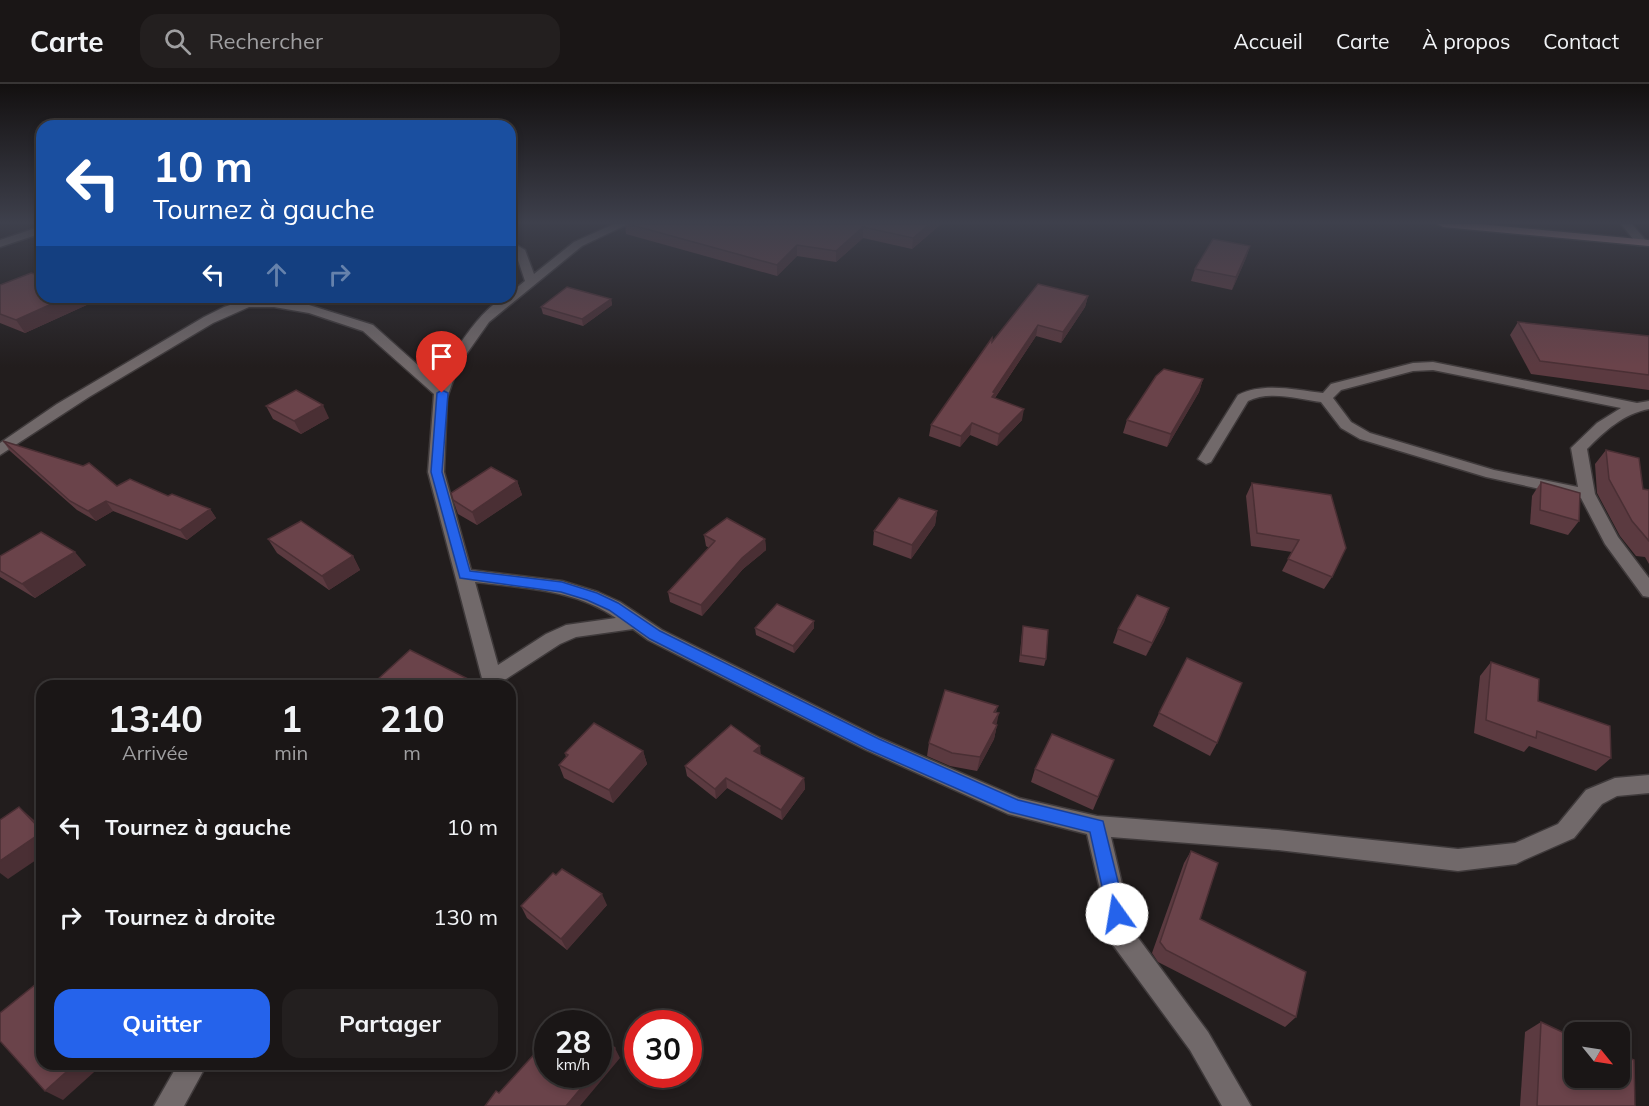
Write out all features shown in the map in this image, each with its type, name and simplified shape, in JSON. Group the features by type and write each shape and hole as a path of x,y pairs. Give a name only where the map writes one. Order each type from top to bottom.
{"street":[{"path":"528,272 531,282"},
{"path":"516,294 544,272"},
{"path":"0,450 68,403 205,323 248,303"},
{"path":"268,303 329,314 368,328 442,393"},
{"path":"492,680 436,472 442,393 452,366 485,319 505,303"},
{"path":"1326,398 1336,387 1413,367 1433,366 1642,406"},
{"path":"1206,459 1243,398 1248,394 1284,393 1326,398 1346,425 1365,436 1492,474 1587,494"},
{"path":"1642,406 1607,420 1579,448 1587,494 1611,540 1649,591"},
{"path":"465,575 562,587 614,607 655,635 873,744 1016,807 1097,826 1278,840 1458,860 1516,853 1566,831 1594,797 1615,787 1649,784"},
{"path":"496,680 553,639 573,630 636,622"},
{"path":"1097,826 1122,936 1198,1041 1237,1106"},
{"path":"168,1106 189,1070"}],"building":[{"path":"1209,272 1238,272 1236,277"},
{"path":"31,273 36,274 36,303 54,303 16,320 0,314 0,285"},
{"path":"1038,284 1088,296 1063,332 1038,325 993,392 995,393 992,397 1024,409 999,434 972,423 961,436 931,425 992,338 992,342"},
{"path":"567,287 611,299 582,319 541,307"},
{"path":"1518,322 1649,336 1649,375 1540,361"},
{"path":"1164,369 1203,379 1171,434 1127,420 1156,376"},
{"path":"296,390 323,405 294,421 266,406"},
{"path":"3,441 83,466 89,463 117,486 130,479 168,496 172,494 210,509 180,530 106,501 88,511 70,501"},
{"path":"1606,450 1639,458 1643,489 1649,490 1649,541 1632,521 1609,479"},
{"path":"491,467 517,481 472,512 453,500 451,493"},
{"path":"1541,482 1580,493 1579,521 1540,510"},
{"path":"1252,483 1331,495 1346,548 1332,577 1288,559 1299,540 1257,533"},
{"path":"899,498 937,511 912,545 874,531"},
{"path":"727,518 765,539 742,558 701,605 668,592 715,541 704,535"},
{"path":"301,521 353,556 322,576 268,539"},
{"path":"41,532 75,552 22,584 0,571 0,556"},
{"path":"1137,595 1169,608 1152,643 1118,629"},
{"path":"777,604 814,621 793,646 755,628"},
{"path":"1023,626 1048,630 1046,659 1021,655"},
{"path":"410,650 470,680 380,680 378,679"},
{"path":"1187,658 1242,683 1217,743 1159,713"},
{"path":"1491,662 1539,679 1538,701 1610,726 1611,758 1537,731 1536,738 1486,720"},
{"path":"945,690 998,706 994,712 999,713 993,723 997,725 980,757 952,753 929,743"},
{"path":"594,723 643,751 609,790 559,765 568,755 565,753"},
{"path":"731,725 760,746 754,751 804,778 781,810 726,778 715,789 685,766"},
{"path":"1052,734 1114,760 1098,797 1035,769"},
{"path":"19,807 36,825 36,836 0,861 0,820"},
{"path":"1191,851 1218,863 1200,919 1306,972 1296,1017 1166,950 1160,942"},
{"path":"562,869 602,894 561,939 521,906 553,873 556,875"},
{"path":"36,984 36,1070 68,1070 45,1091 0,1041 0,1013"},
{"path":"1541,1022 1564,1033 1564,1088 1630,1088 1630,1058 1634,1060 1635,1106 1537,1106"},
{"path":"534,1054 534,1088 581,1088 566,1106 485,1106 496,1091 499,1093"}],"route":[{"path":"442,393 436,472 465,575 562,587 592,597 614,607 655,635 873,744 1016,807 1097,826 1117,914"}]}
